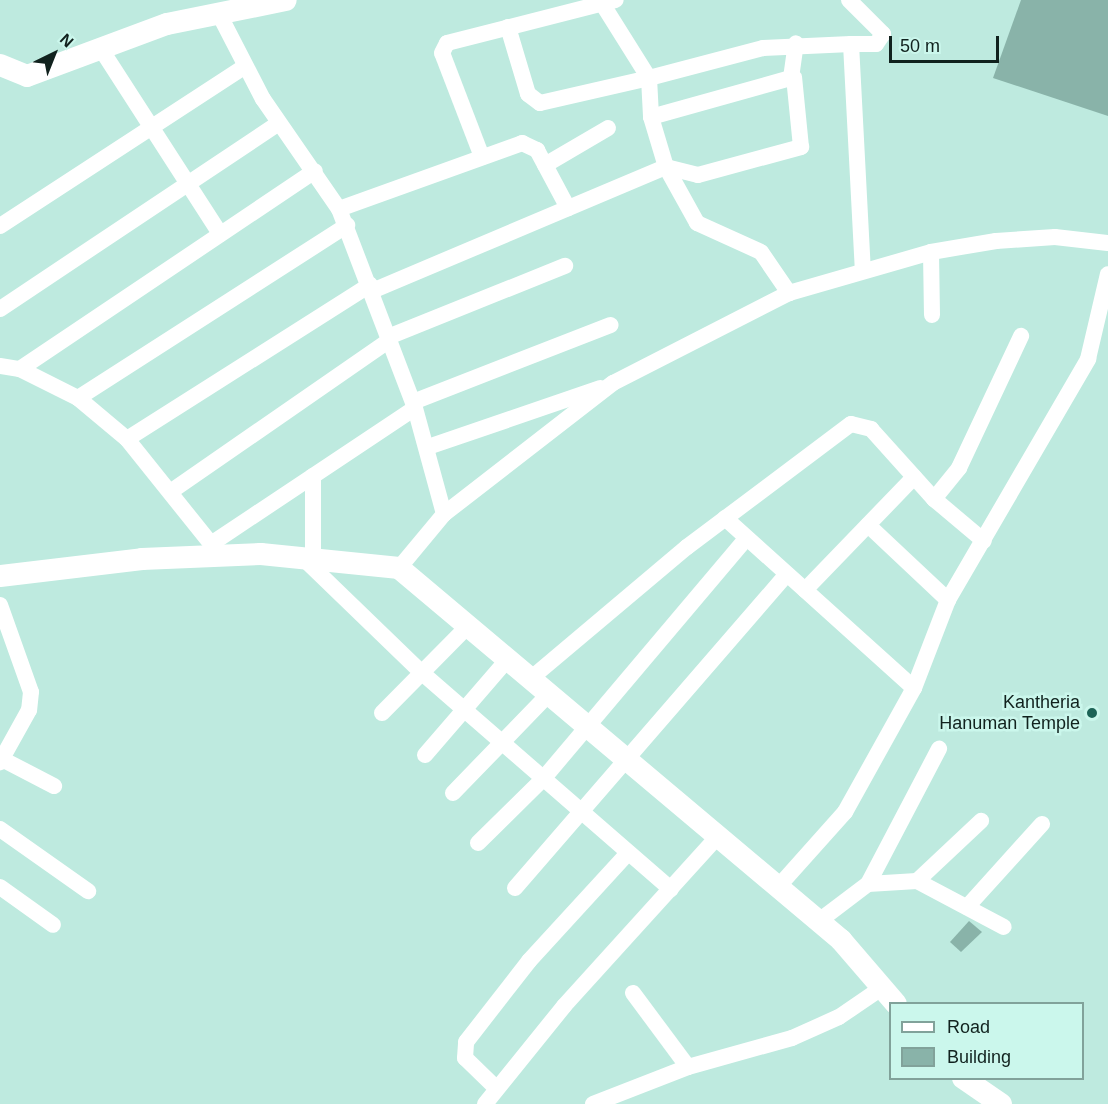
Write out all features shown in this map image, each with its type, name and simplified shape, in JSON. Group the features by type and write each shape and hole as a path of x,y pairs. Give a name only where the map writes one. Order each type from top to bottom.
{"main road":[{"path":"0,65 27,76 101,49 218,12 286,0"},
{"path":"0,576 213,550 399,568 625,762 819,921 890,995"},
{"path":"969,1092 1001,1104"}],"street":[{"path":"508,27 528,94 540,103 796,43 876,44 883,34 849,0"},
{"path":"482,158 442,53 447,43 606,1 649,78 651,117 666,167 697,223 761,252 789,293"},
{"path":"218,12 244,67 279,123 315,171 347,225 414,405 428,447 444,514"},
{"path":"127,439 371,288 666,167 698,175 801,147 794,76 796,43"},
{"path":"851,44 863,271"},
{"path":"101,49 220,234"},
{"path":"0,226 153,129 244,67"},
{"path":"651,117 794,76"},
{"path":"0,309 279,123"},
{"path":"545,165 608,128"},
{"path":"339,210 522,143 537,150 568,208"},
{"path":"20,369 315,171"},
{"path":"78,398 347,225"},
{"path":"428,447 613,383 789,293 931,252 1055,237 1108,243"},
{"path":"931,252 932,315"},
{"path":"172,490 389,338 565,266"},
{"path":"778,887 845,812 914,688 948,600 1088,359 1108,274"},
{"path":"0,366 20,369 78,398 127,439 172,490 213,550 414,405 610,325"},
{"path":"934,499 959,468 1020,336"},
{"path":"399,568 444,514 613,383"},
{"path":"529,681 724,518 851,424 872,429 934,499 984,541"},
{"path":"314,476 308,559 421,672 627,854 671,889"},
{"path":"805,590 914,477"},
{"path":"724,518 914,688"},
{"path":"868,525 948,600"},
{"path":"478,843 543,779 746,539"},
{"path":"515,888 786,575"},
{"path":"0,605 31,692 29,710 1,760 54,786"},
{"path":"382,713 467,627"},
{"path":"425,755 506,661"},
{"path":"453,793 547,696"},
{"path":"819,921 868,884 939,749"},
{"path":"917,881 981,821"},
{"path":"967,907 1042,824"},
{"path":"0,829 88,891"},
{"path":"485,1104 496,1088 717,837"},
{"path":"496,1088 465,1059 466,1042 529,961 627,854"},
{"path":"868,884 917,881 1004,927"},
{"path":"0,887 53,925"},
{"path":"633,993 688,1067"},
{"path":"593,1104 688,1067 792,1038 890,995"}],"building":[{"path":"1021,0 1108,0 1108,116 993,78"},
{"path":"969,921 982,932 961,952 950,942"}],"place":[{"name":"Kantheria Hanuman Temple","path":"1092,713"}]}
